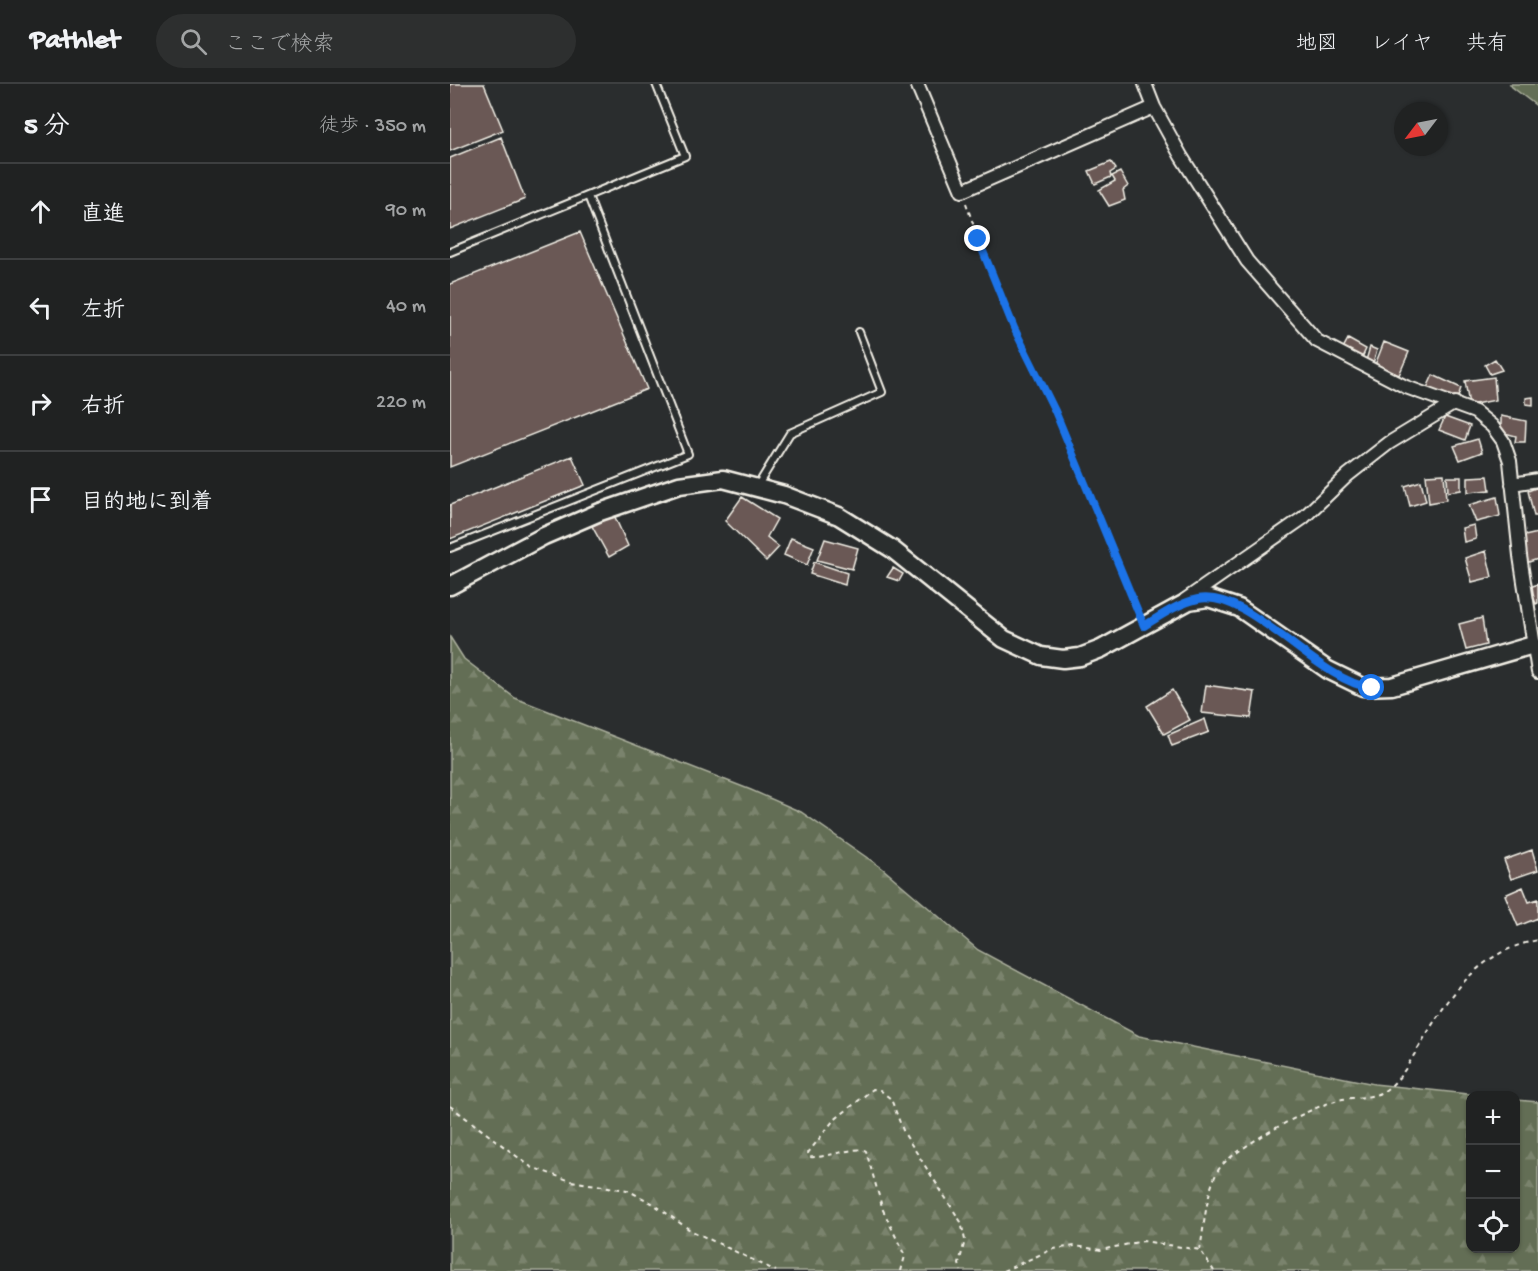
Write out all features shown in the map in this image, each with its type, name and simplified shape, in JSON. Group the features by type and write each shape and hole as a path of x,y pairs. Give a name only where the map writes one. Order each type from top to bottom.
{"street":[{"path":"917,84 962,192 1154,107"},
{"path":"1145,86 1181,156 1247,261 1317,341 1406,387 1476,412 1492,426 1509,454 1538,672"},
{"path":"1167,613 1303,518 1389,442 1455,403"},
{"path":"450,586 544,536 642,496 708,479 723,479 817,506 860,528 892,549 997,634 1030,652 1063,659 1080,657 1101,650 1199,598 1227,603 1256,618 1343,679 1372,688 1392,686 1533,645"},
{"path":"1512,484 1538,480"}],"lane":[{"path":"450,252 685,156 656,84"},
{"path":"450,548 688,454 588,196"},
{"path":"756,487 790,433 882,392 859,332"}],"path":[{"path":"962,192 985,259 1014,328 1055,411 1144,626"},
{"path":"1214,1271 1200,1250 1214,1180 1224,1163 1302,1114 1336,1100 1369,1098 1387,1089 1402,1074 1444,1005 1477,967 1494,956 1538,940"},
{"path":"902,1271 905,1256 883,1210 867,1152 859,1148 817,1158 809,1157 808,1153 832,1121 873,1089 880,1090 891,1099 904,1133 962,1222 965,1240 959,1264 961,1271"},
{"path":"450,1106 531,1167 571,1181 627,1190 652,1203 690,1230 776,1271"},
{"path":"1003,1271 1053,1249 1076,1246 1101,1250 1143,1241 1200,1250"}],"green space":[{"path":"1510,84 1538,84 1538,107 1512,87"},
{"path":"450,637 464,659 515,698 751,790 801,812 882,868 978,950 1139,1036 1374,1084 1466,1094 1466,1253 1520,1253 1520,1100 1538,1102 1538,1271 450,1271"}],"building":[{"path":"450,84 484,84 503,130 450,151"},
{"path":"501,137 525,199 450,229 450,158"},
{"path":"1111,162 1116,169 1110,173 1111,177 1095,184 1089,171"},
{"path":"1120,172 1128,186 1123,190 1125,200 1109,206 1099,190 1115,181 1112,176"},
{"path":"580,232 647,389 450,467 450,284"},
{"path":"1348,339 1366,349 1360,362 1341,352"},
{"path":"1384,342 1409,352 1399,375 1375,365"},
{"path":"1370,347 1377,350 1372,367 1365,364"},
{"path":"1495,359 1502,370 1490,374 1485,365"},
{"path":"1433,375 1461,388 1457,400 1427,388"},
{"path":"1494,377 1496,400 1469,405 1465,381"},
{"path":"1533,397 1533,405 1526,404 1526,398"},
{"path":"1501,416 1526,421 1525,442 1515,442 1516,436 1501,432"},
{"path":"1445,417 1470,426 1465,440 1439,430"},
{"path":"1478,439 1482,452 1460,460 1454,446"},
{"path":"572,456 585,485 450,539 450,505"},
{"path":"1444,474 1446,500 1429,503 1426,475"},
{"path":"1488,476 1490,490 1468,492 1468,477"},
{"path":"1447,477 1461,477 1461,490 1448,492"},
{"path":"1421,481 1426,501 1410,506 1405,486"},
{"path":"1538,487 1538,516 1534,516 1528,491"},
{"path":"742,497 777,519 767,537 779,547 766,561 725,521"},
{"path":"1497,497 1500,516 1476,522 1469,505"},
{"path":"614,515 628,546 609,557 592,526"},
{"path":"1474,525 1476,539 1464,542 1462,528"},
{"path":"1538,533 1538,559 1526,563 1520,537"},
{"path":"791,538 814,547 807,565 784,555"},
{"path":"825,539 858,548 852,569 817,560"},
{"path":"1486,551 1492,577 1472,582 1465,558"},
{"path":"814,562 847,573 845,585 810,574"},
{"path":"893,568 903,574 899,581 887,577"},
{"path":"1538,584 1538,603 1536,604 1530,587"},
{"path":"1482,618 1486,645 1466,650 1459,624"},
{"path":"1206,685 1255,692 1251,718 1202,713"},
{"path":"1172,690 1190,720 1164,734 1147,706"},
{"path":"1205,719 1209,732 1172,746 1168,735"},
{"path":"1532,850 1538,870 1511,879 1504,860"},
{"path":"1523,887 1529,902 1538,899 1538,918 1518,926 1505,895"}],"route":[{"path":"978,239 1014,328 1055,411 1071,455 1144,626 1190,601 1199,598 1216,600 1239,608 1256,618 1343,679 1353,684 1372,688"}]}
